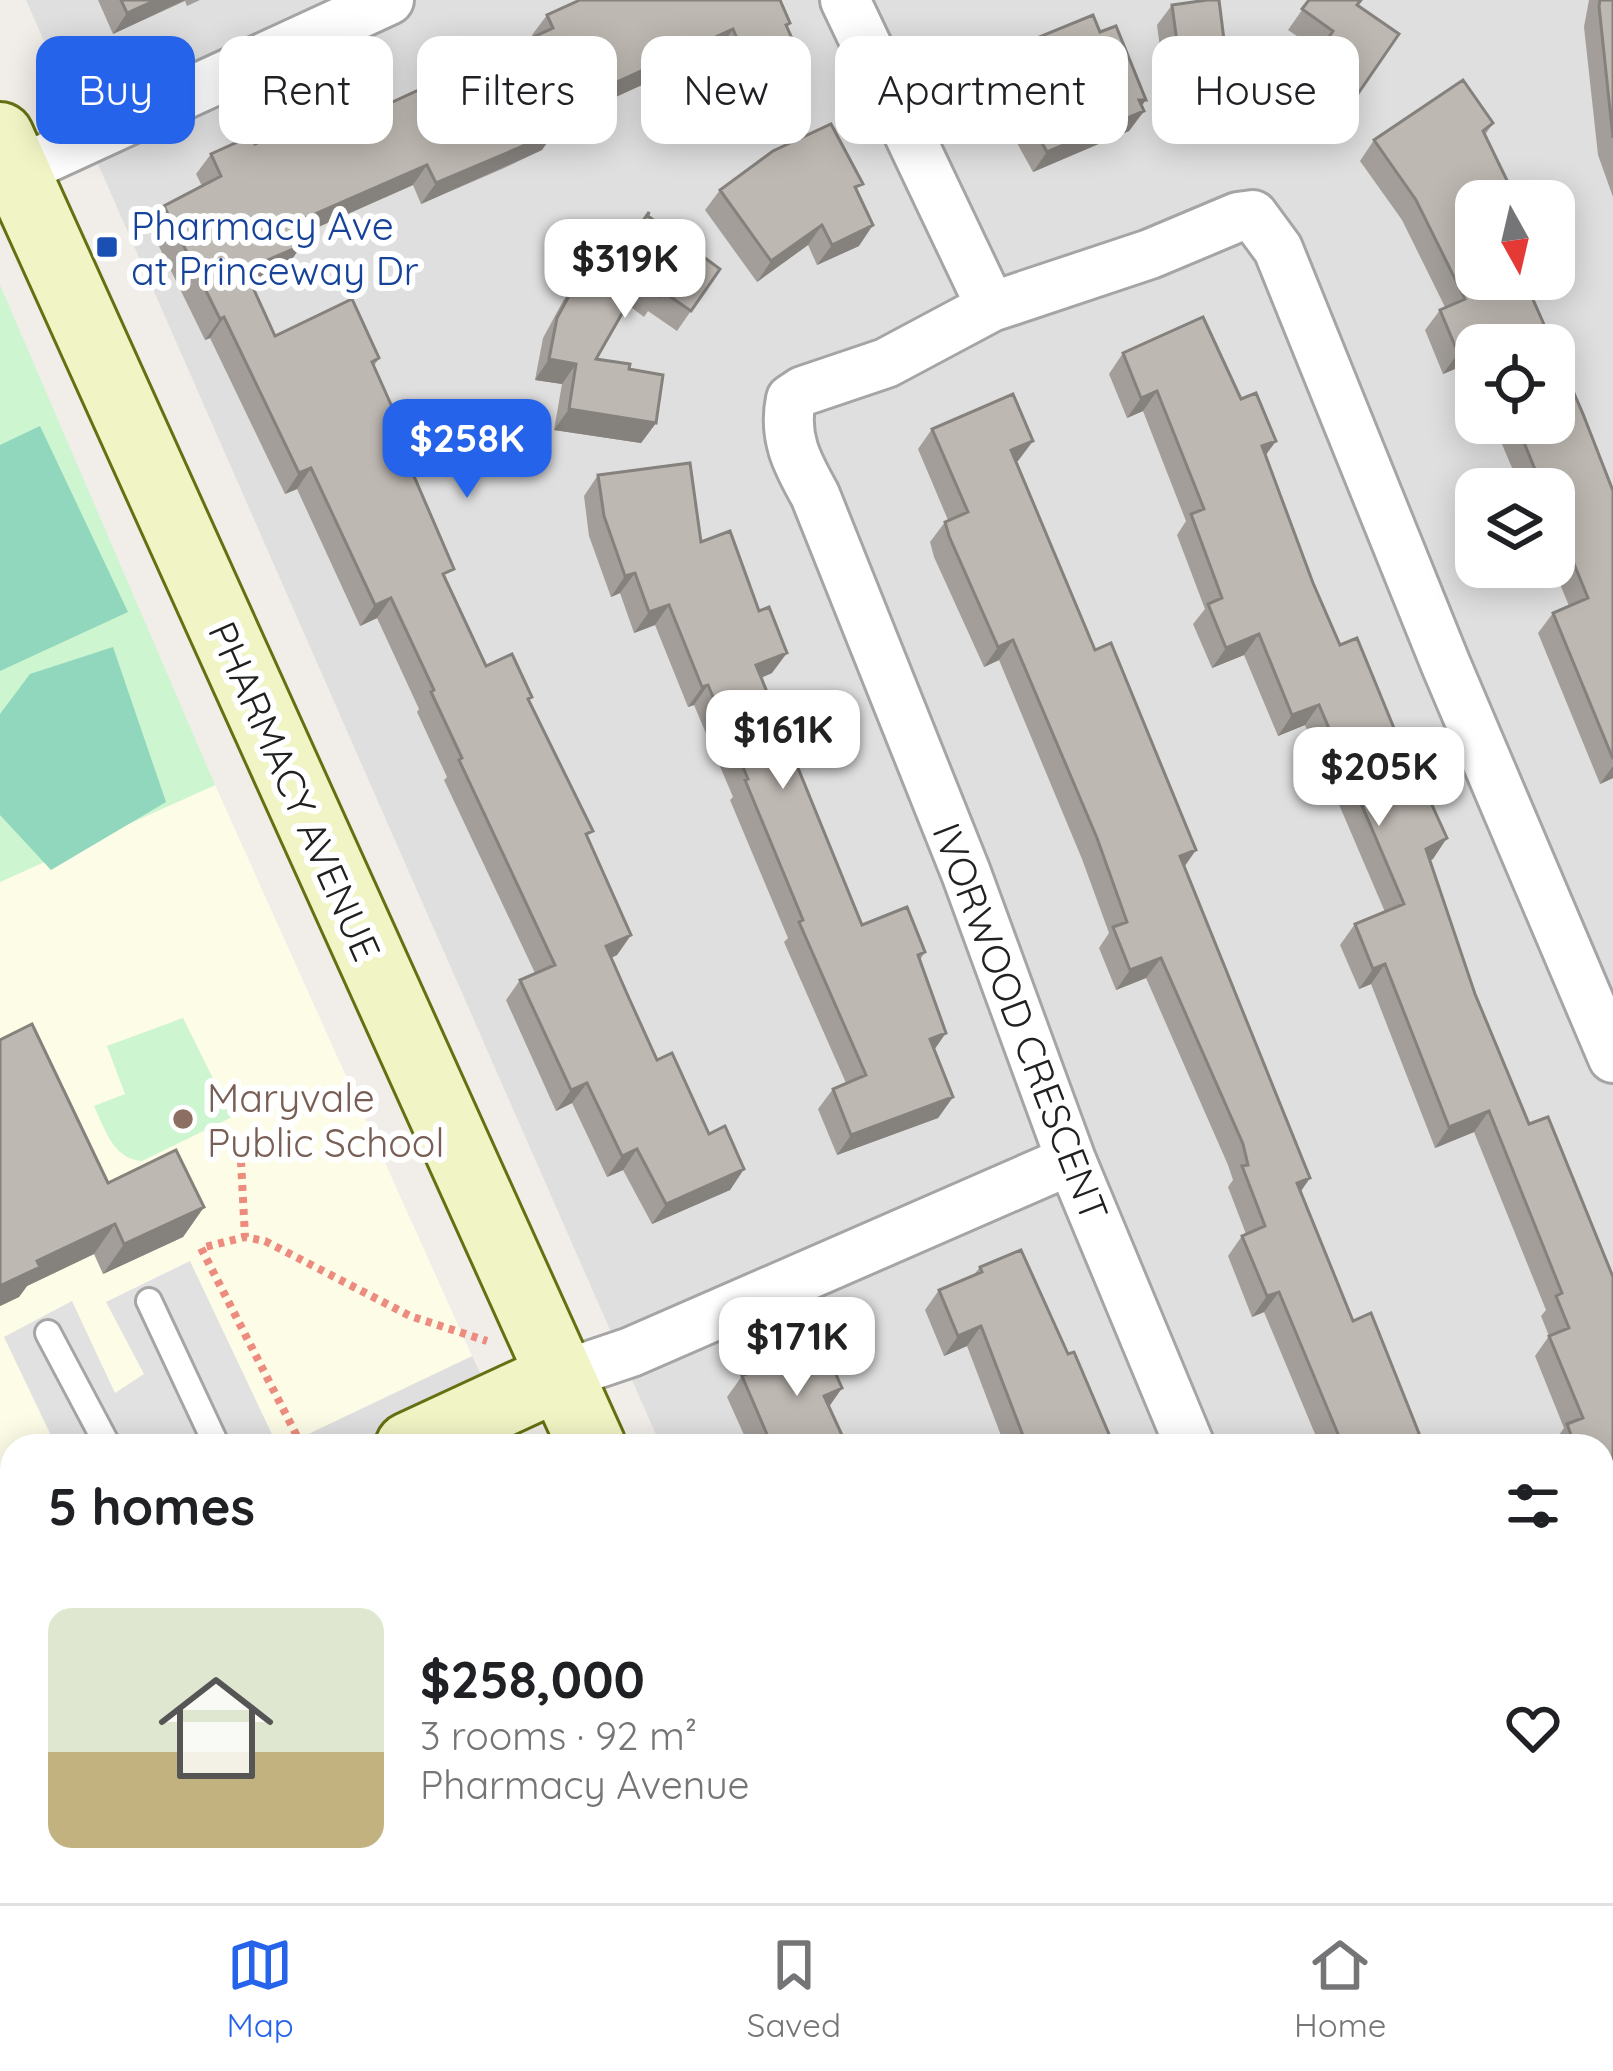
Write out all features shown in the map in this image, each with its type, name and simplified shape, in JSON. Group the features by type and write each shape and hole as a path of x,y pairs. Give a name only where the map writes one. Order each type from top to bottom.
{"street":[{"path":"8,154 389,0"},
{"path":"845,0 991,307"},
{"name":"PHARMACY AVENUE","path":"8,154 587,1434"},
{"name":"IVORWOOD CRESCENT","path":"1185,1434 1071,1160 957,850 815,495 792,454 791,399 886,363 991,307 1253,215 1277,249 1446,665 1596,966"},
{"path":"1596,966 1613,1058"},
{"path":"435,1434 560,1376 631,1352 1071,1160"}],"lane":[{"path":"148,1301 209,1434"},
{"path":"48,1333 103,1434"}],"path":[{"path":"241,1161 245,1237"},
{"path":"296,1434 201,1248 245,1237 266,1240 410,1316 489,1341"}],"shaded area":[{"path":"26,0 1613,0 1613,1434 656,1434 89,144 195,144 195,36 42,36"},
{"name":"Maryvale Public School","path":"215,785 472,1356 308,1434 0,1434 0,882"},
{"path":"190,1261 272,1434 50,1434 4,1337 72,1301 115,1393 144,1374 106,1302"},
{"path":"472,1356 509,1434 308,1434"}],"green space":[{"path":"0,285 215,785 0,882"},
{"path":"40,426 128,612 0,671 0,445"},
{"path":"113,647 166,802 51,870 0,815 0,714 30,674"},
{"path":"183,1018 232,1117 142,1161 132,1159 111,1141 94,1106 125,1094 107,1046"}],"building":[{"path":"121,0 156,0 127,13"},
{"path":"580,0 780,0 791,36 736,36 733,29 718,36 641,36 641,71 617,82 617,36 536,36 553,28 547,15"},
{"path":"1219,0 1224,36 1176,36 1172,5"},
{"path":"1309,0 1361,0 1357,5 1399,34 1359,92 1359,36 1330,36 1333,31 1302,9"},
{"path":"1600,0 1613,0 1613,138 1599,6"},
{"path":"1093,15 1100,32 1116,26 1120,36 1042,36"},
{"path":"1128,56 1146,100 1139,100 1144,111 1128,118"},
{"path":"1463,80 1493,123 1483,131 1507,180 1455,180 1455,279 1416,200 1374,140"},
{"path":"417,91 417,144 527,144 436,183 427,165 292,224 302,245 245,270 275,336 352,299 379,358 372,362 414,456 407,460 454,569 443,574 486,666 512,654 532,697 528,699 593,831 586,834 631,935 606,946 628,996 657,1060 672,1053 709,1134 725,1126 744,1169 666,1204 637,1149 622,1156 587,1083 571,1090 520,980 555,965 459,760 434,690 391,598 375,605 311,468 299,473 164,206 221,176 211,154 233,144 393,144 393,102"},
{"path":"831,124 835,144 842,144 863,184 855,187 873,225 832,245 822,225 771,261 720,190 773,151 788,144 811,144 811,133"},
{"path":"1043,144 1066,144 1047,152"},
{"path":"649,212 648,216 720,269 691,311 640,282 596,359 663,375 656,423 569,409 576,364 549,359 557,318 577,281 590,288"},
{"path":"1463,300 1533,300 1544,324 1455,324 1455,346 1440,310"},
{"path":"1203,317 1241,399 1256,393 1276,441 1262,446 1313,583 1340,645 1357,638 1421,794 1426,792 1447,838 1426,849 1475,994 1529,1124 1548,1117 1613,1277 1613,1434 1571,1434 1567,1424 1583,1418 1549,1336 1569,1328 1556,1296 1562,1293 1489,1111 1449,1127 1385,964 1373,969 1355,924 1404,904 1319,705 1292,715 1259,634 1226,648 1208,604 1222,598 1191,514 1204,509 1157,391 1141,398 1123,353"},
{"path":"1013,394 1033,441 1011,450 1095,650 1111,643 1196,850 1180,856 1310,1178 1297,1183 1353,1321 1371,1313 1419,1434 1338,1434 1279,1292 1267,1296 1242,1236 1265,1226 1242,1166 1248,1165 1243,1144 1161,958 1130,970 1113,927 1127,922 1097,838 1013,640 998,647 949,536 945,522 968,512 932,429"},
{"path":"1575,396 1613,491 1613,759 1553,613 1588,598 1575,566 1575,468 1534,468 1525,444 1575,444"},
{"path":"690,463 701,542 730,531 759,611 769,607 787,653 756,665 862,925 907,907 925,952 918,955 946,1033 930,1039 953,1097 851,1135 833,1089 866,1075 799,922 803,920 748,779 708,685 702,687 669,605 649,612 635,573 625,576 604,516 598,475"},
{"path":"32,1024 108,1183 176,1150 204,1207 124,1244 115,1224 37,1261 40,1267 0,1286 0,1040"},
{"path":"1021,1250 1068,1354 1074,1352 1109,1434 1022,1434 981,1326 958,1336 939,1290 982,1272 980,1267"},
{"path":"821,1341 842,1388 824,1396 841,1434 767,1434 742,1376"}],"place":[{"name":"Pharmacy Ave at Princeway Dr","path":"107,247"},
{"name":"Maryvale Public School","path":"183,1119"}]}
